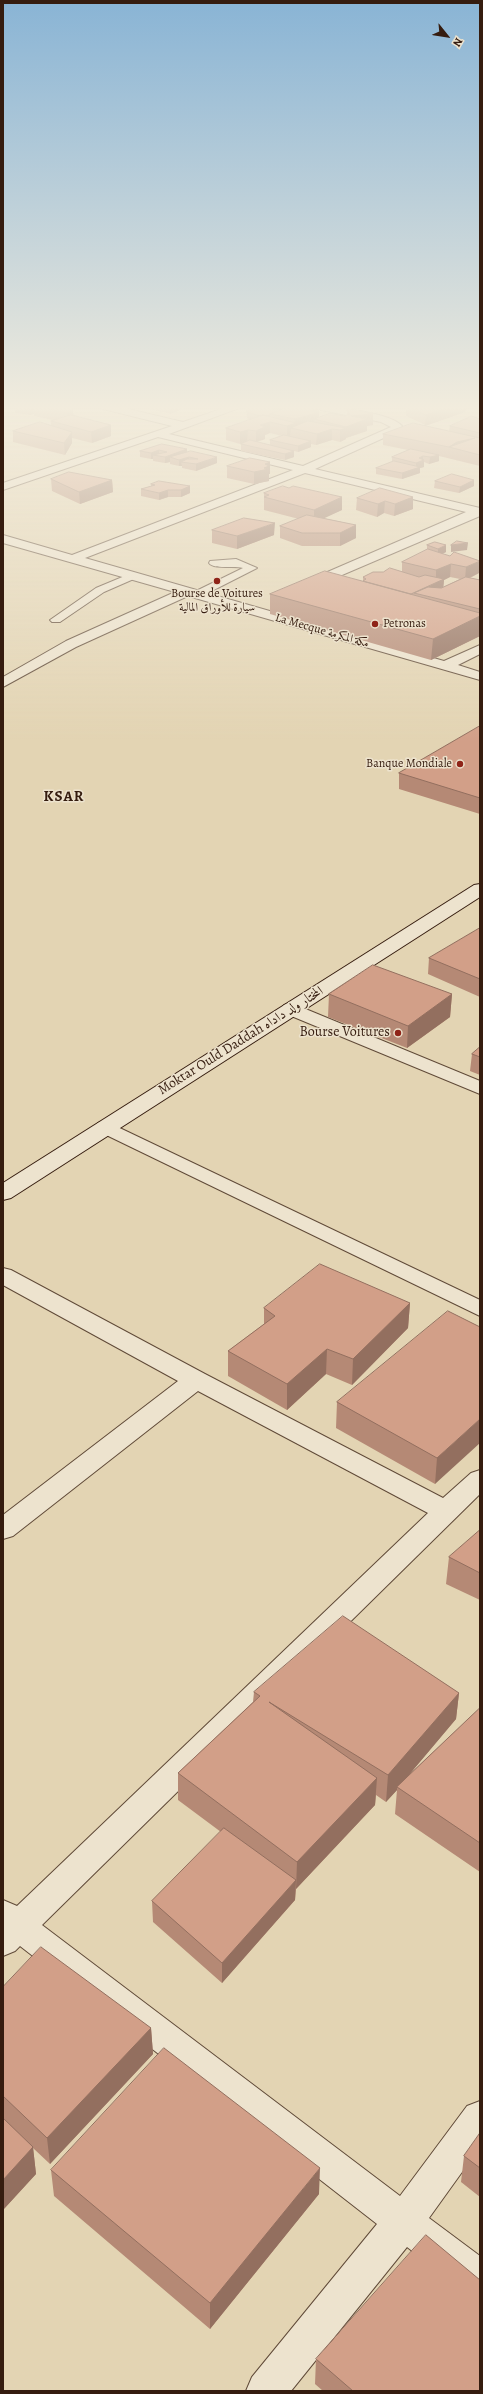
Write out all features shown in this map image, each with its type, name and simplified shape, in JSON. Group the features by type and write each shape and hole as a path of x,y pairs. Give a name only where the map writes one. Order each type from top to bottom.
{"street":[{"path":"72,558 175,519"},
{"path":"292,592 461,519"},
{"name":"La Mecque مكة المكرمة","path":"3,539 480,676"},
{"path":"3,683 71,644 191,593"},
{"path":"249,610 270,601"},
{"path":"445,666 480,649"},
{"name":"Moktar Ould Daddah المختار ولد داداه","path":"3,1193 480,889"},
{"path":"291,1009 480,1088"},
{"path":"106,1127 480,1309"},
{"path":"3,1275 196,1380 446,1511"},
{"path":"3,1529 196,1380"},
{"path":"480,1479 8,1927 480,2280"},
{"path":"266,2391 403,2222 480,2118"}],"lane":[{"path":"191,593 252,568 236,562 214,563"},
{"path":"56,620 100,590 132,576"}],"building":[{"path":"242,519 275,523 237,536 212,530"},
{"path":"298,519 325,519 356,525 340,533 302,533 280,526"},
{"path":"457,541 468,543 451,545"},
{"path":"435,542 446,545 438,549 427,545"},
{"path":"428,549 450,556 454,552 480,561 466,567 451,564 436,570 402,562"},
{"path":"390,568 419,577 425,575 444,579 411,594 363,581 366,579 363,577 373,572 383,572"},
{"path":"325,571 480,613 480,616 433,639 270,594"},
{"path":"466,577 480,580 480,609 414,593 428,587 441,588"},
{"name":"Banque Mondiale","path":"480,726 480,798 399,773"},
{"path":"480,928 480,979 429,958"},
{"path":"373,965 452,994 408,1026 329,994"},
{"path":"480,1047 480,1057 472,1054"},
{"path":"320,1264 410,1303 353,1359 327,1349 287,1384 228,1351 275,1316 264,1308"},
{"path":"448,1311 480,1327 480,1419 437,1458 337,1402"},
{"path":"480,1530 480,1573 449,1557"},
{"path":"343,1616 459,1693 388,1775 269,1702 377,1778 297,1862 178,1773 260,1696 254,1692"},
{"path":"480,1708 480,1843 397,1787"},
{"path":"224,1828 296,1880 222,1963 152,1901"},
{"path":"41,1947 151,2028 47,2138 3,2096 3,1987"},
{"path":"164,2048 320,2168 210,2303 51,2170"},
{"path":"3,2118 33,2147 3,2180"},
{"path":"480,2133 480,2168 464,2156"},
{"path":"426,2235 480,2280 480,2391 353,2391 316,2359"}],"place":[{"name":"Bourse de Voitures سيارة للأوراق المالية","path":"217,581"},
{"name":"Petronas","path":"375,624"},
{"name":"Banque Mondiale","path":"460,764"},
{"name":"Bourse Voitures","path":"398,1033"}],"district":[{"name":"KSAR","path":"64,797"}]}
